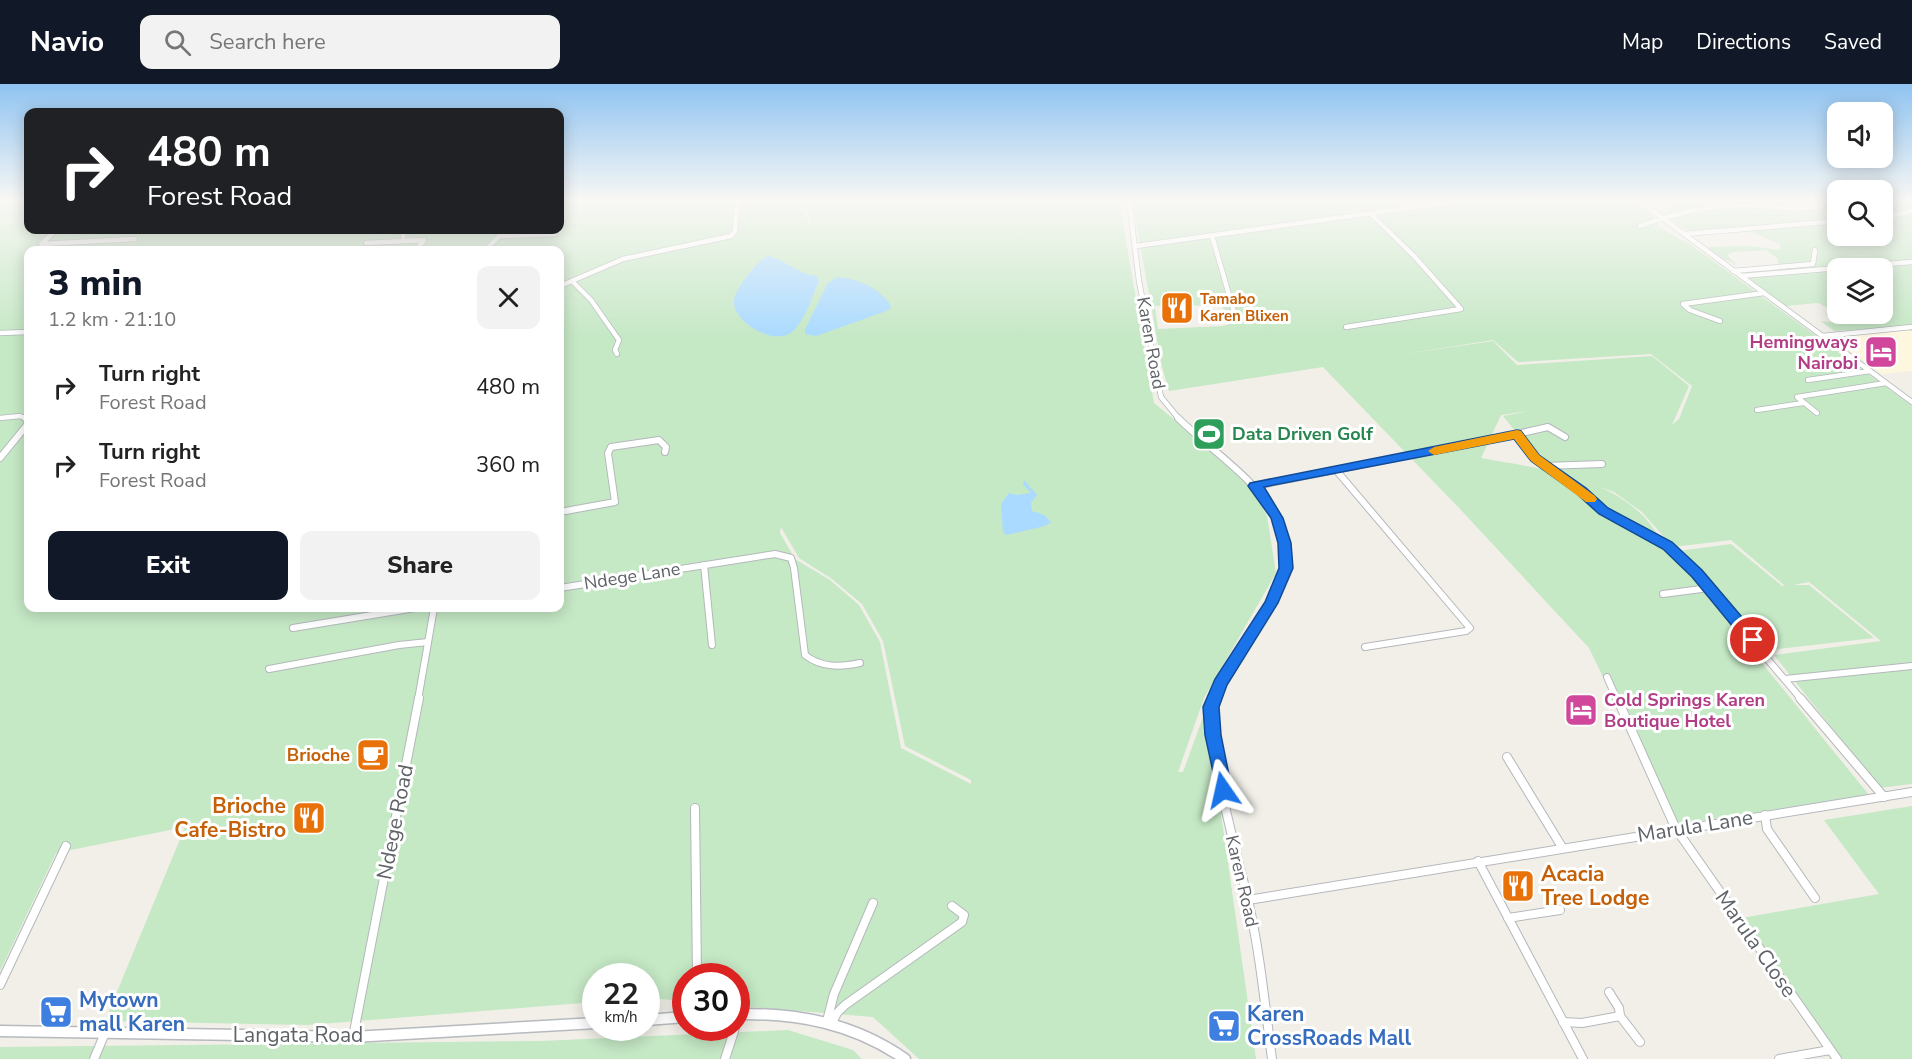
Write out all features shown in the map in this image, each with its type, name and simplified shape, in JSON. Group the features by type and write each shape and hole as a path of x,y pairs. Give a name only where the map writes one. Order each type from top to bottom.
{"main road":[{"path":"750,1016 806,1017 830,1022 868,1035 905,1059"},
{"name":"Langata Road","path":"0,1031 353,1037 582,1024"}],"street":[{"path":"564,284 623,259 686,246"},
{"name":"Karen Road","path":"1136,246 1140,280 1163,402 1255,486 1277,518 1284,543 1286,568 1271,603 1221,683 1211,707 1213,735 1232,841 1248,900 1272,1059"},
{"path":"1215,246 1233,312"},
{"path":"1346,327 1461,309 1403,246"},
{"path":"1699,246 1912,402"},
{"path":"1733,271 1813,264 1815,250"},
{"path":"1741,276 1912,262"},
{"path":"572,281 591,300 619,340 615,350 617,354"},
{"path":"1720,321 1690,310 1683,304 1764,293"},
{"path":"1822,336 1912,327"},
{"path":"0,333 24,332"},
{"path":"1808,380 1870,371"},
{"path":"1817,413 1797,397 1887,383"},
{"path":"1757,410 1803,403"},
{"path":"0,418 24,418"},
{"path":"1255,486 1548,427 1565,436"},
{"path":"0,458 24,429"},
{"path":"1517,434 1544,466 1581,491 1616,519 1668,545 1709,588 1884,797"},
{"path":"564,511 615,502 608,453 611,447 659,440 666,447 665,452"},
{"path":"1544,466 1602,464"},
{"path":"1336,470 1470,628 1466,631 1365,646"},
{"name":"Ndege Lane","path":"564,587 775,554 788,556 794,568 805,655 813,662 842,667 860,663"},
{"name":"Ndege Lane","path":"704,565 712,645"},
{"path":"1663,594 1709,588"},
{"path":"293,628 391,612"},
{"name":"Ndege Road","path":"353,1037 433,612"},
{"path":"269,669 399,645 428,642"},
{"path":"1785,679 1912,666"},
{"name":"Marula Close","path":"1607,677 1676,829 1837,1059"},
{"path":"1507,757 1562,847"},
{"name":"Marula Lane","path":"1248,900 1562,847 1912,792"},
{"path":"695,808 698,963"},
{"path":"1765,815 1767,829 1815,898"},
{"path":"0,985 66,846"},
{"path":"1478,861 1583,1059"},
{"path":"830,1022 834,994 873,903"},
{"path":"830,1022 845,1005 962,922 964,915 952,906"},
{"path":"1508,918 1560,910"},
{"path":"1609,992 1619,1008 1620,1016 1629,1033 1640,1042"},
{"path":"1563,1022 1582,1023 1620,1016"},
{"path":"94,1059 105,1033"},
{"path":"724,1059 730,1041"},
{"path":"1779,1059 1830,1050"}],"shaded area":[{"name":"Hemingways Nairobi","path":"1912,328 1912,371 1882,374 1829,336"}],"green space":[{"path":"0,246 1127,246 1154,403 1246,478 1267,516 1276,573 1204,698 1178,772 1183,772 1206,709 1256,1059 919,1059 873,1017 750,1007 750,963 672,963 672,1000 660,999 660,963 582,963 582,1003 308,1025 105,1021 185,827 56,853 0,971","holes":["781,527 799,558 832,579 862,604 883,641 905,746 971,780 971,784 901,748 880,642 859,605 830,580 795,559 780,533"]},
{"path":"1140,246 1692,246 1912,406 1912,784 1880,788 1774,655 1881,641 1809,582 1793,585 1809,585 1874,638 1753,652 1869,795 1674,825 1589,648 1460,509 1323,367 1169,391 1162,367","holes":["1222,305 1225,315 1233,319 1232,323 1223,326 1158,329 1155,306","1493,340 1518,362 1651,354 1692,386 1679,419 1672,425 1689,386 1652,356 1517,365 1493,341 1398,355","1530,411 1503,416 1537,458 1550,468 1582,480 1481,458 1501,415","1590,483 1614,492 1642,512 1673,547 1731,540 1785,586 1782,586 1731,544 1671,552 1640,513 1605,489"]},
{"path":"1750,246 1780,250 1780,246 1912,246 1912,331 1898,327 1834,331 1821,321 1827,322 1827,324 1893,324 1893,258 1827,258 1827,308 1818,303 1786,306 1742,273 1776,270 1779,265 1777,258 1766,250 1733,252 1727,255 1737,265 1717,256 1708,247"},
{"path":"1912,806 1912,1059 1841,1059 1742,918 1879,894 1824,820"},
{"path":"788,1030 853,1050 862,1059 0,1059 0,1047 582,1039 582,1041 660,1041 660,1036 672,1035 672,1041 750,1041 750,1032"}],"water":[{"path":"768,256 803,273 817,276 819,281 802,320 793,331 786,335 768,335 749,326 736,312 734,304 736,294 743,282 758,263"},
{"path":"837,277 868,285 886,299 891,306 889,310 816,336 805,334 805,329 828,283"},
{"path":"1024,480 1037,495 1031,503 1032,511 1044,515 1051,522 1045,526 1006,535 1003,532 1001,504 1009,493 1017,495 1031,493 1023,484"}],"slow traffic":[{"path":"1434,451 1517,434 1535,458 1590,499"}],"place":[{"name":"Tamabo Karen Blixen","path":"1177,308"},
{"name":"Hemingways Nairobi","path":"1881,352"},
{"name":"Data Driven Golf","path":"1209,434"},
{"name":"Cold Springs Karen Boutique Hotel","path":"1581,710"},
{"name":"Brioche","path":"373,755"},
{"name":"Brioche Cafe-Bistro","path":"309,818"},
{"name":"Acacia Tree Lodge","path":"1518,886"},
{"name":"Mytown mall Karen","path":"56,1012"},
{"name":"Karen CrossRoads Mall","path":"1224,1026"}],"route":[{"path":"1223,790 1213,735 1211,707 1221,683 1271,603 1286,568 1280,525 1266,499 1255,486 1263,483 1356,467 1517,434 1544,466 1581,491 1604,511 1668,545 1697,573 1753,640"}]}
